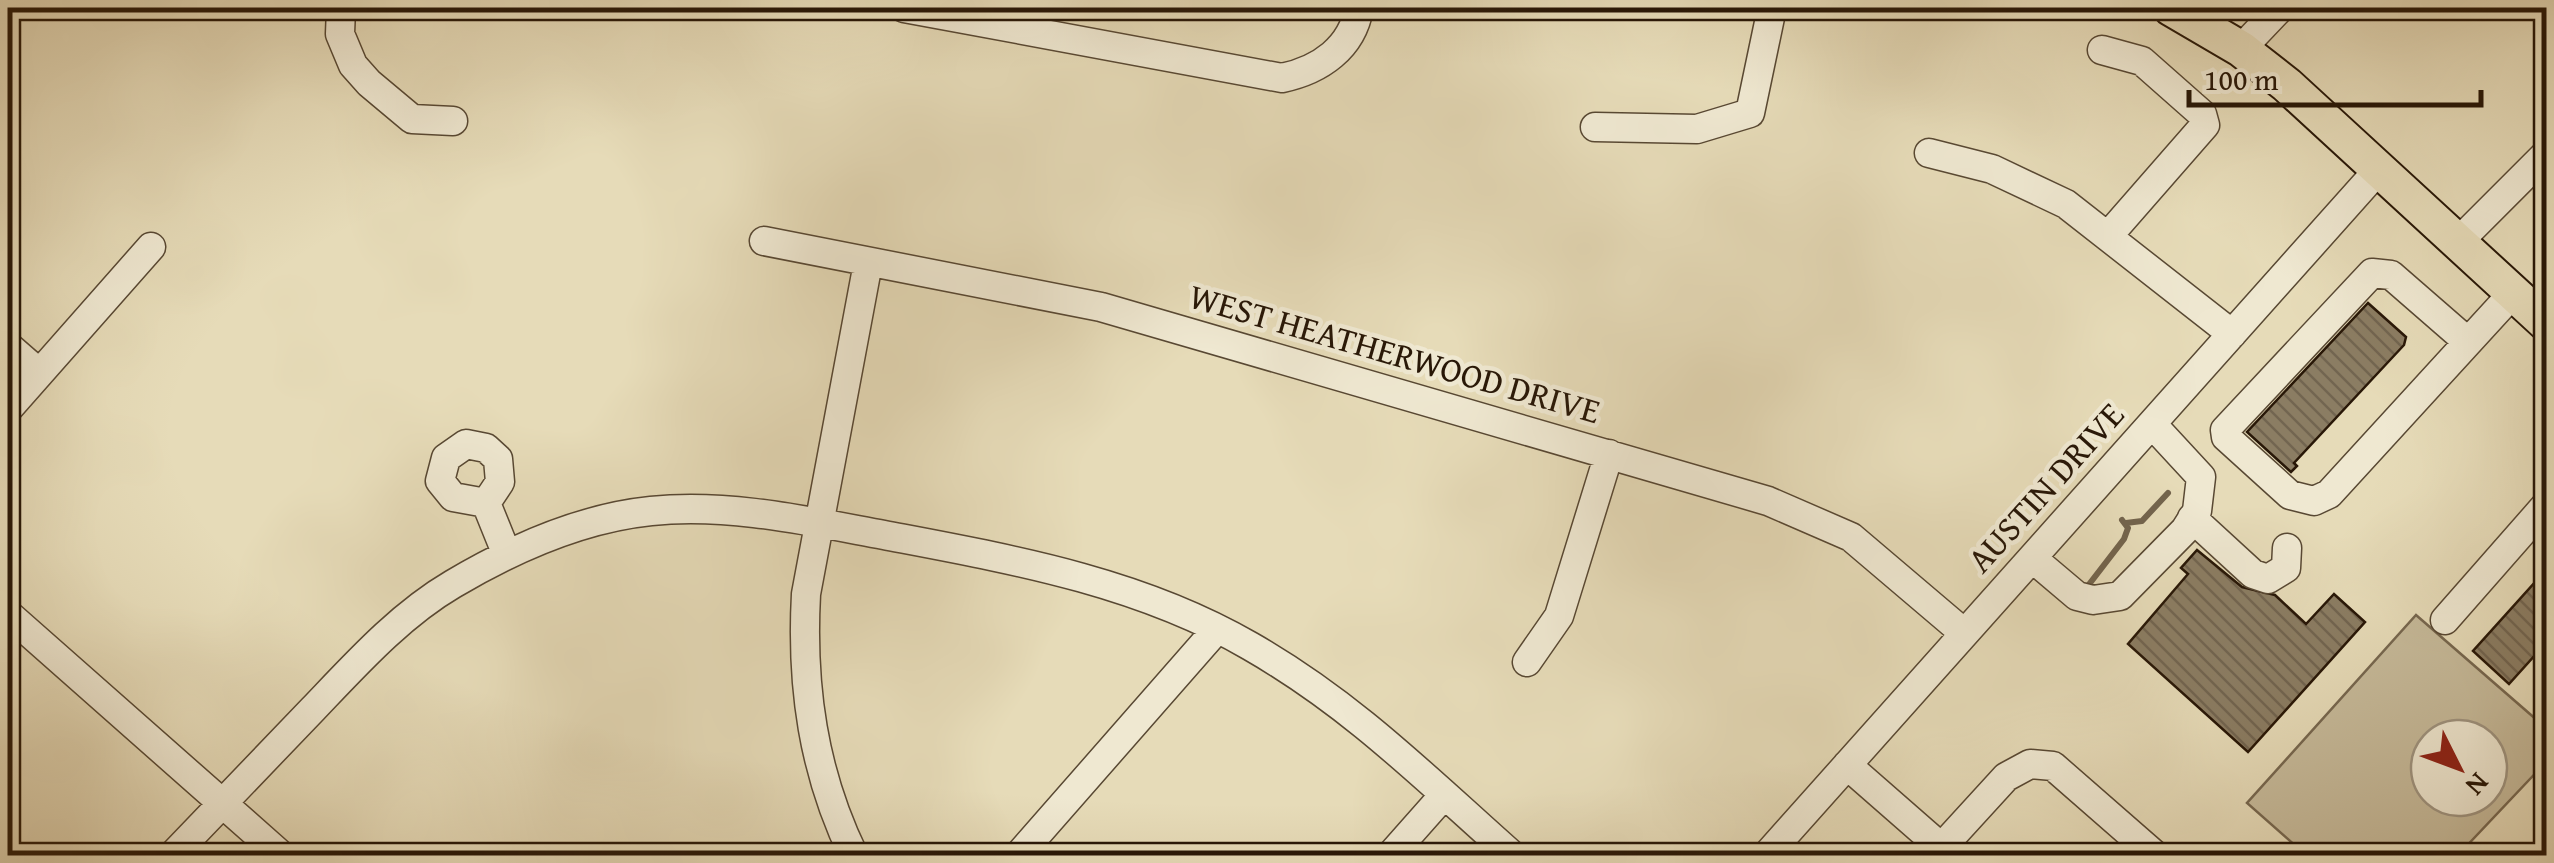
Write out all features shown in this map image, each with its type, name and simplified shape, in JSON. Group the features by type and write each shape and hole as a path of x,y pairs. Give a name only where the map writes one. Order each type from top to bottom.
{"main road":[{"path":"2171,8 2242,49 2380,168 2546,323"}],"street":[{"path":"341,8 340,34 353,64 369,83 412,119 453,121"},
{"path":"904,8 1282,78 1306,72 1334,54 1355,29 1359,8"},
{"path":"1595,127 1697,129 1750,113 1772,8"},
{"path":"2242,49 2280,8"},
{"path":"2102,50 2142,61 2202,114 2204,125 2108,236"},
{"path":"1929,152 1992,169 2066,204 2232,334"},
{"path":"2459,241 2546,154"},
{"name":"AUSTIN DRIVE","path":"1766,856 2380,168"},
{"name":"WEST HEATHERWOOD DRIVE","path":"764,241 1100,307 1768,501 1830,524 1868,549 1964,633"},
{"path":"8,409 151,247"},
{"path":"854,856 826,790 804,681 806,594 868,263"},
{"path":"2468,342 2391,275 2372,273 2225,430 2226,437 2290,495 2314,501 2329,494 2514,292"},
{"path":"8,346 39,374"},
{"path":"2032,558 2077,596 2093,600 2120,596 2192,518 2201,493 2201,477 2152,424"},
{"path":"1526,662 1559,616 1609,454"},
{"path":"486,503 507,555"},
{"path":"2445,620 2546,505"},
{"path":"172,856 394,628 451,585 507,555 574,528 646,511 722,509 820,523 1058,569 1217,628 1356,716 1398,748 1513,856"},
{"path":"2192,518 2253,574 2268,578 2286,568 2288,548"},
{"path":"8,614 282,856"},
{"path":"1018,856 1217,628"},
{"path":"1847,765 1947,851 2006,777 2030,764 2052,766 2156,856"},
{"path":"1390,856 1444,794"}],"shaded area":[{"path":"2416,615 2546,728 2546,762 2509,801 2509,718 2409,718 2409,818 2493,818 2458,855 2306,855 2247,803"}],"building":[{"path":"2368,303 2406,337 2404,345 2294,463 2297,466 2291,472 2247,432"},
{"path":"2197,550 2242,587 2275,595 2306,624 2334,594 2365,622 2248,752 2128,644 2188,574 2181,568"},
{"path":"2546,570 2546,643 2509,684 2473,651"}],"waterway":[{"path":"2126,523 2142,521 2168,493"},
{"path":"2087,587 2124,539 2128,528 2122,520"}]}
